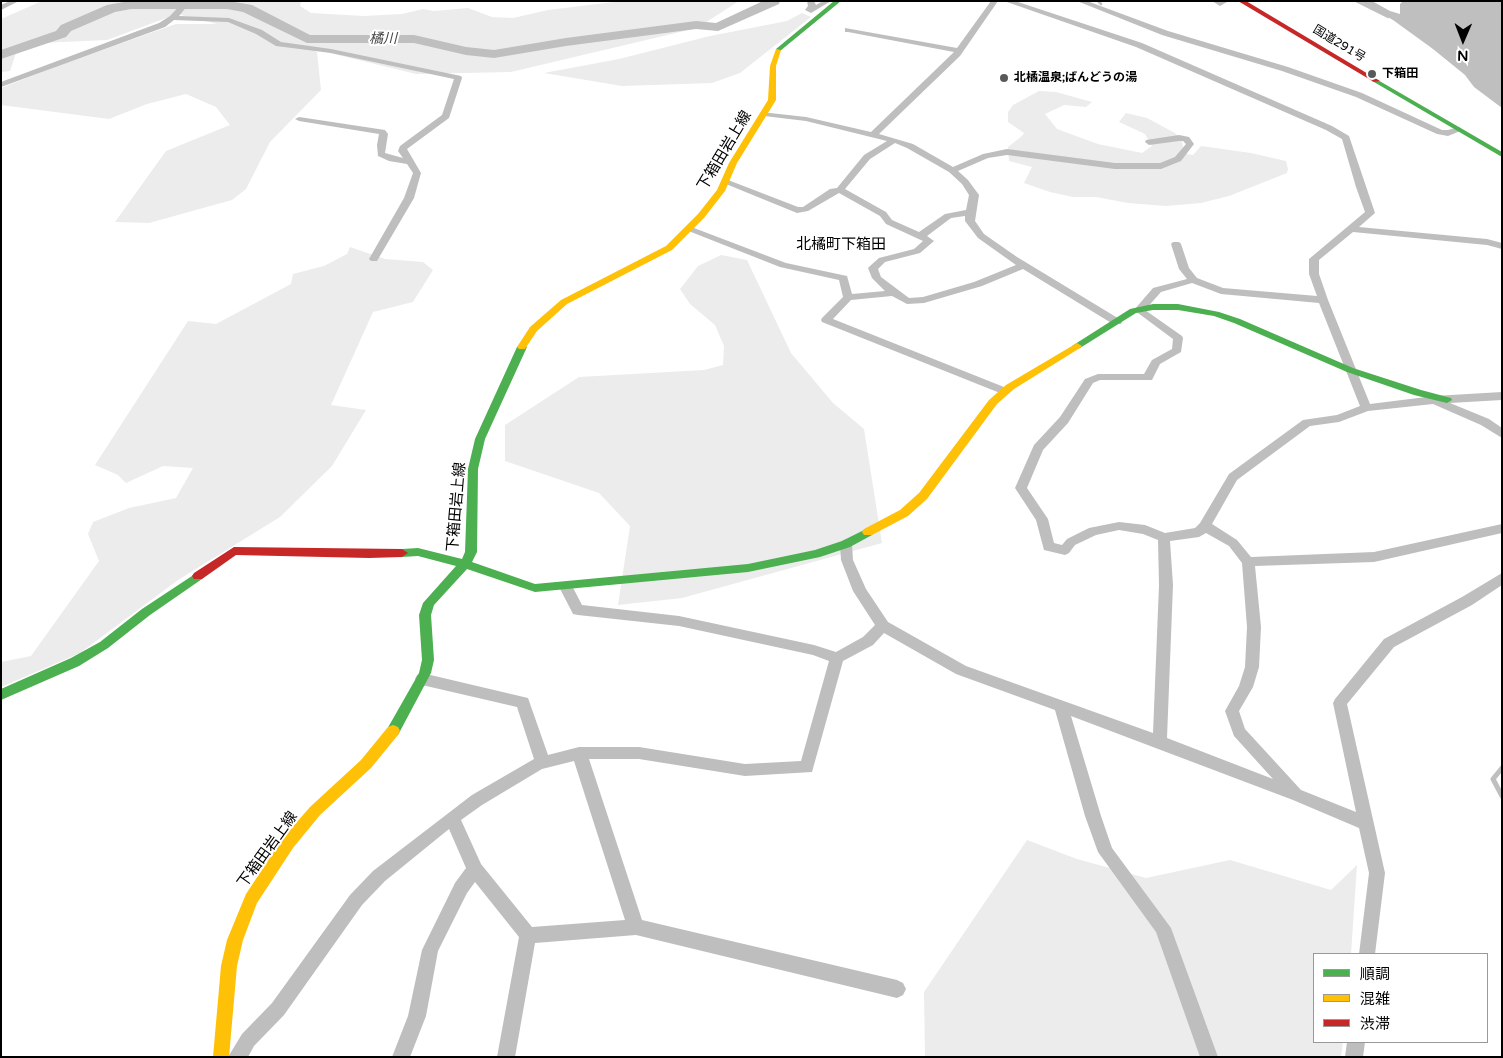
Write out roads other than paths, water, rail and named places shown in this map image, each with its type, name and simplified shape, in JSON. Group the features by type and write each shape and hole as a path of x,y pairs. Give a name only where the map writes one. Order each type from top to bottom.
{"main road":[{"name":"下箱田岩上線","path":"220,1057 223,1042 229,966 238,931 250,899 288,843 315,811 366,764 389,738 422,679 428,660 425,615 429,602 465,564 471,552 473,469 480,440 516,356 528,336 544,318 564,302 669,248 701,216 721,191 733,164 772,100 773,66 778,50 838,1"},
{"name":"国道291号","path":"1241,1 1502,155"},
{"path":"1,695 75,662 104,645 146,612 234,551 370,554 418,552 465,564 535,588 748,568 800,558 846,544 904,513 923,496 980,418 1005,391 1117,322 1139,310 1154,306 1178,307 1237,320 1350,370 1418,393 1447,400"}],"street":[{"path":"1,8 16,1"},
{"path":"810,1 812,6 809,10 811,11 828,1"},
{"path":"874,134 959,51 995,1"},
{"path":"1007,1 1140,45 1339,133 1346,138 1360,187 1370,213 1314,259 1314,274 1366,408"},
{"path":"1080,1 1165,33 1286,69 1358,95 1440,132 1448,133 1459,130"},
{"path":"1,85 162,25 173,18 186,3"},
{"path":"173,18 229,20 252,29 279,44 331,52 458,78 446,116 403,148 402,151 417,173 409,198 374,259"},
{"path":"848,30 959,51"},
{"path":"764,114 806,119 874,134 910,146 952,170 965,182 974,196 970,221 982,236 1024,265 1117,322"},
{"path":"299,119 382,132 384,134 380,145 381,154 392,159 409,162"},
{"path":"952,170 986,156 1007,152 1115,166 1161,166 1178,160 1190,144 1186,139 1180,138 1149,142"},
{"path":"840,190 867,157 894,140"},
{"path":"725,182 798,210 805,209 833,191 840,190 883,214 889,222 929,241 917,251 882,260 873,268 877,278 894,293 907,301 924,300 978,284 1024,265"},
{"path":"920,236 948,216 970,212"},
{"path":"1350,229 1487,242 1502,246"},
{"path":"691,230 783,266 844,278 848,297"},
{"path":"1176,244 1184,269 1193,280 1221,291 1323,300"},
{"path":"1193,280 1157,290 1139,310 1178,338 1177,350 1156,362 1148,378 1098,377 1089,381 1064,420 1038,448 1021,488 1042,519 1048,547 1065,550 1071,542 1093,531 1119,526 1145,530 1164,538 1198,532 1206,526 1233,477 1307,424 1339,418 1366,408 1434,400 1502,396"},
{"path":"894,293 848,297 826,320 860,336 1005,391"},
{"path":"1434,400 1485,422 1502,434"},
{"path":"1206,526 1233,543 1248,562 1254,627 1252,667 1246,687 1232,711 1239,732 1298,795"},
{"path":"1248,562 1374,557 1502,528"},
{"path":"1160,742 1166,585 1164,538"},
{"path":"846,544 847,560 860,591 883,626 961,670 1160,742 1365,823"},
{"path":"1367,953 1377,873 1340,703 1389,643 1467,601 1502,578"},
{"path":"565,585 578,610 679,621 814,650 837,658"},
{"path":"237,1057 248,1040 278,1009 356,900 379,876 477,800 544,763 579,753 639,753 746,770 807,767 837,658 868,641 883,626"},
{"path":"422,679 523,702 544,763"},
{"path":"1061,707 1093,816 1106,852 1162,928 1209,1057"},
{"path":"579,753 636,927"},
{"path":"452,818 475,869 528,935 506,1057"},
{"path":"401,1057 417,1016 430,950 461,888 475,869"},
{"path":"528,935 636,927 897,989"},
{"path":"1354,1057 1356,1043"}],"waterway":[{"name":"橘川","path":"1,55 61,34 66,28 112,8 131,5 227,5 247,8 307,39 414,39 466,51 494,54 566,42 696,25 718,27 774,1"},
{"path":"1098,1 1101,4"},
{"path":"1356,1 1388,17"},
{"path":"1502,768 1493,779 1502,796"}],"place":[{"name":"下箱田","path":"1372,74"},
{"name":"北橘温泉;ばんどうの湯","path":"1004,78"}],"district":[{"name":"北橘町下箱田","path":"841,245"}]}
